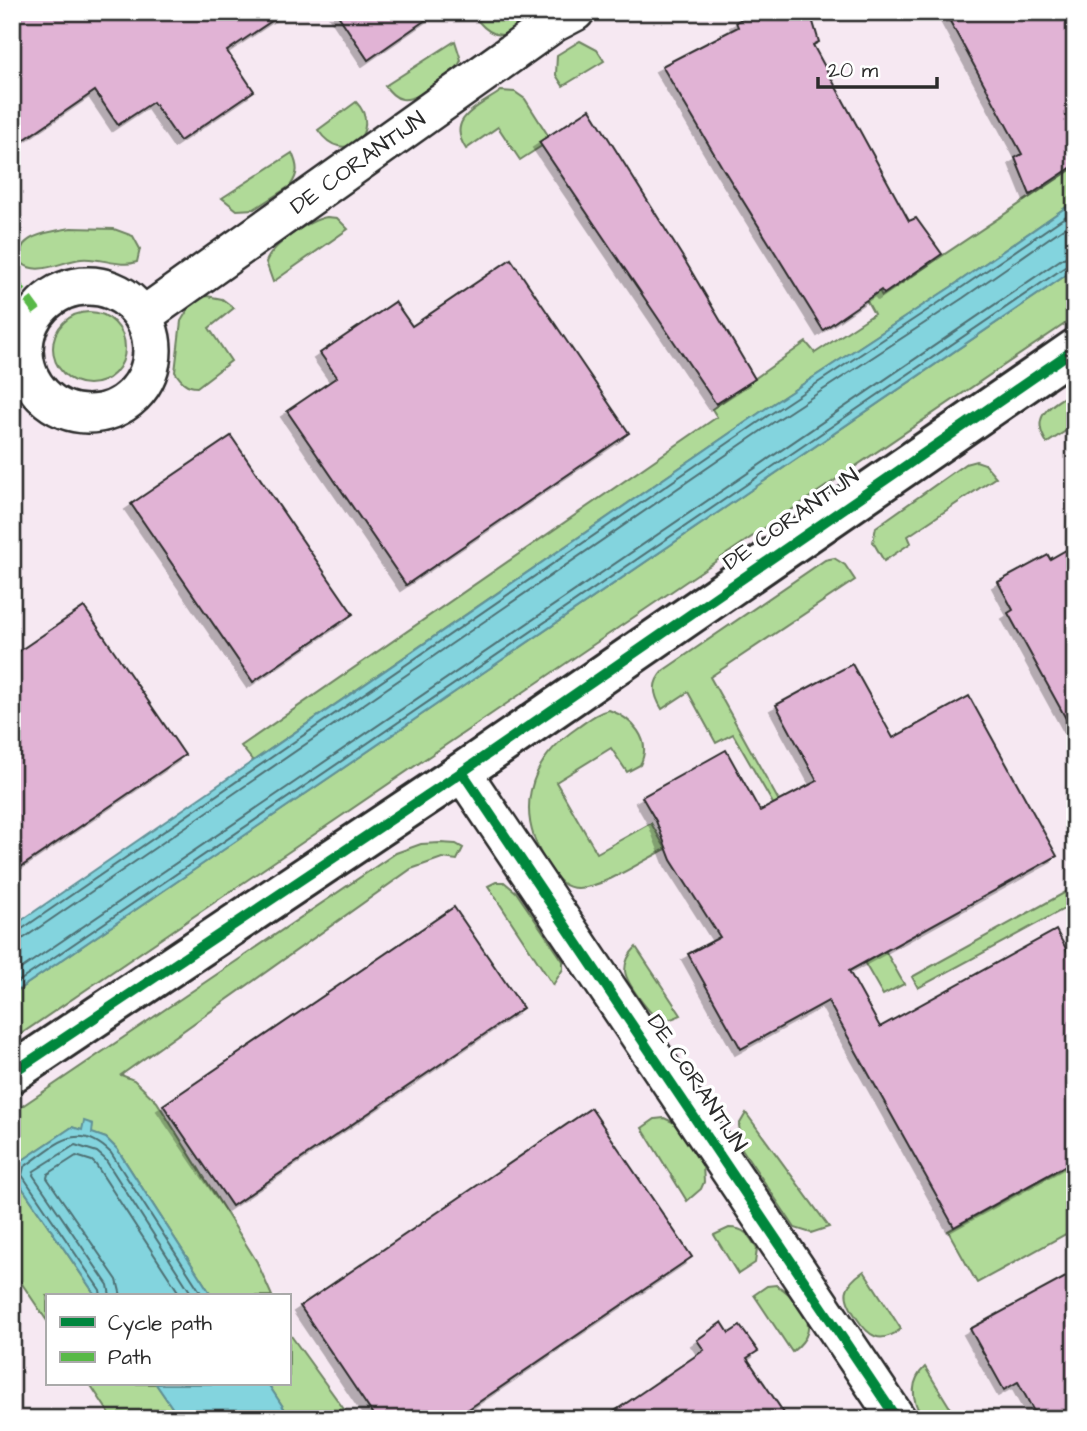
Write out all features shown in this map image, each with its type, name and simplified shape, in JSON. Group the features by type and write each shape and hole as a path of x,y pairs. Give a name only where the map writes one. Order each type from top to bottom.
{"street":[{"name":"DE CORANTIJN","path":"143,316 543,31 575,12"},
{"name":"DE CORANTIJN","path":"12,1073 462,772 1075,349"},
{"name":"DE CORANTIJN","path":"462,772 897,1419"}],"shaded area":[{"path":"12,12 1075,12 1075,1419 12,1419"}],"green space":[{"path":"495,12 523,12 515,28 510,32 498,34 491,32 478,21"},
{"path":"455,41 461,60 452,73 436,86 418,96 402,99 385,86"},
{"path":"580,41 597,50 604,61 563,86 556,75 557,55"},
{"path":"763,80 882,296 1075,167 1075,201 954,285 765,409 253,761 241,746 717,417 712,409 806,342 815,353 874,314 750,87"},
{"path":"501,91 515,92 525,99 551,140 520,160 498,127 466,149 461,138 462,121 467,114"},
{"path":"356,102 363,113 363,133 349,146 339,146 328,141 318,130"},
{"path":"292,153 297,170 290,186 254,209 237,210 222,198"},
{"path":"327,217 337,218 348,229 273,282 266,262 270,255 292,234"},
{"path":"71,228 114,229 133,236 140,249 137,262 123,264 81,259 35,269 22,263 22,247 35,236"},
{"path":"1075,269 1075,317 12,1040 12,994"},
{"path":"207,296 222,299 234,308 209,328 231,361 197,387 193,387 184,383 175,372 181,321 192,303"},
{"path":"89,312 109,318 119,328 125,348 119,368 109,378 89,384 69,378 59,368 53,348 59,328 69,318"},
{"path":"1075,390 1075,425 1047,443 1040,424 1042,417 1052,405"},
{"path":"976,461 985,464 996,477 908,536 911,543 884,561 873,542 876,527 965,464"},
{"path":"834,558 845,565 855,580 710,677 780,803 797,794 904,984 883,995 733,734 716,743 688,692 662,709 655,693 655,684 664,670 825,560"},
{"path":"609,710 625,718 638,731 644,747 640,765 627,772 611,748 556,782 597,853 651,823 666,849 600,883 573,888 558,878 538,848 531,828 531,791 536,774 546,757 560,742 592,717"},
{"path":"421,844 456,844 463,848 457,860 442,858 411,869 121,1075 134,1080 157,1102 257,1262 271,1294 211,1294 117,1149 106,1138 72,1127 17,1164 15,1177 95,1294 46,1294 46,1320 12,1269 12,1113 396,853"},
{"path":"504,882 516,892 563,961 563,969 553,985 488,886"},
{"path":"1075,887 1075,903 918,988 912,977"},
{"path":"636,947 681,1015 668,1019 656,1017 634,990 625,971 628,958"},
{"path":"746,1113 829,1227 811,1233 795,1228 742,1149 739,1125"},
{"path":"664,1118 677,1124 703,1166 704,1182 701,1189 687,1201 642,1128 655,1119"},
{"path":"1075,1161 1075,1229 977,1283 948,1231"},
{"path":"729,1228 746,1233 757,1249 755,1263 738,1274 714,1235"},
{"path":"864,1271 901,1329 887,1337 870,1334 848,1303 848,1287"},
{"path":"776,1285 793,1298 807,1321 805,1337 792,1352 754,1295 767,1286"},
{"path":"290,1334 351,1419 291,1419 269,1386 290,1386"},
{"path":"925,1367 957,1419 923,1419 916,1405 914,1385"},
{"path":"91,1386 157,1386 180,1419 113,1419"}],"water":[{"path":"1075,201 1075,269 12,994 12,927 765,409 954,285"},
{"path":"84,1121 93,1124 92,1133 106,1138 117,1149 211,1294 95,1294 15,1177 17,1164 72,1127 82,1130"},
{"path":"157,1386 269,1386 291,1419 180,1419"}],"building":[{"path":"12,12 285,12 227,51 254,91 180,141 153,102 118,125 95,91 12,148"},
{"path":"336,12 437,12 368,60"},
{"path":"755,12 810,12 819,42 813,45 909,221 916,218 942,254 884,294 881,290 823,330 662,66 738,27 736,22"},
{"path":"945,12 1075,12 1075,165 1030,195 1015,158 1022,154"},
{"path":"590,109 755,379 716,404 539,142"},
{"path":"511,259 629,433 406,585 287,411 337,377 320,353 395,302 412,326"},
{"path":"231,436 353,614 253,682 131,504"},
{"path":"1075,545 1075,735 1008,613 1013,610 998,582 1048,555 1050,559"},
{"path":"84,607 185,755 12,873 12,656"},
{"path":"852,664 893,738 969,696 1057,856 849,971 880,1027 1056,930 1075,965 1075,1160 954,1227 828,1001 741,1049 688,954 720,937 671,860 656,821 642,797 726,750 760,811 817,781 776,705"},
{"path":"454,907 523,1008 232,1206 163,1105"},
{"path":"591,1108 692,1257 454,1419 376,1419 300,1306"},
{"path":"1075,1272 1075,1419 1038,1419 1018,1382 1004,1390 970,1329"},
{"path":"722,1322 729,1333 740,1326 758,1351 747,1358 788,1419 603,1419 704,1350 697,1340"}],"marked path":[{"path":"12,278 37,312"}],"cycle path":[{"path":"12,1073 462,772 1075,349"},
{"path":"462,772 897,1419"}]}
